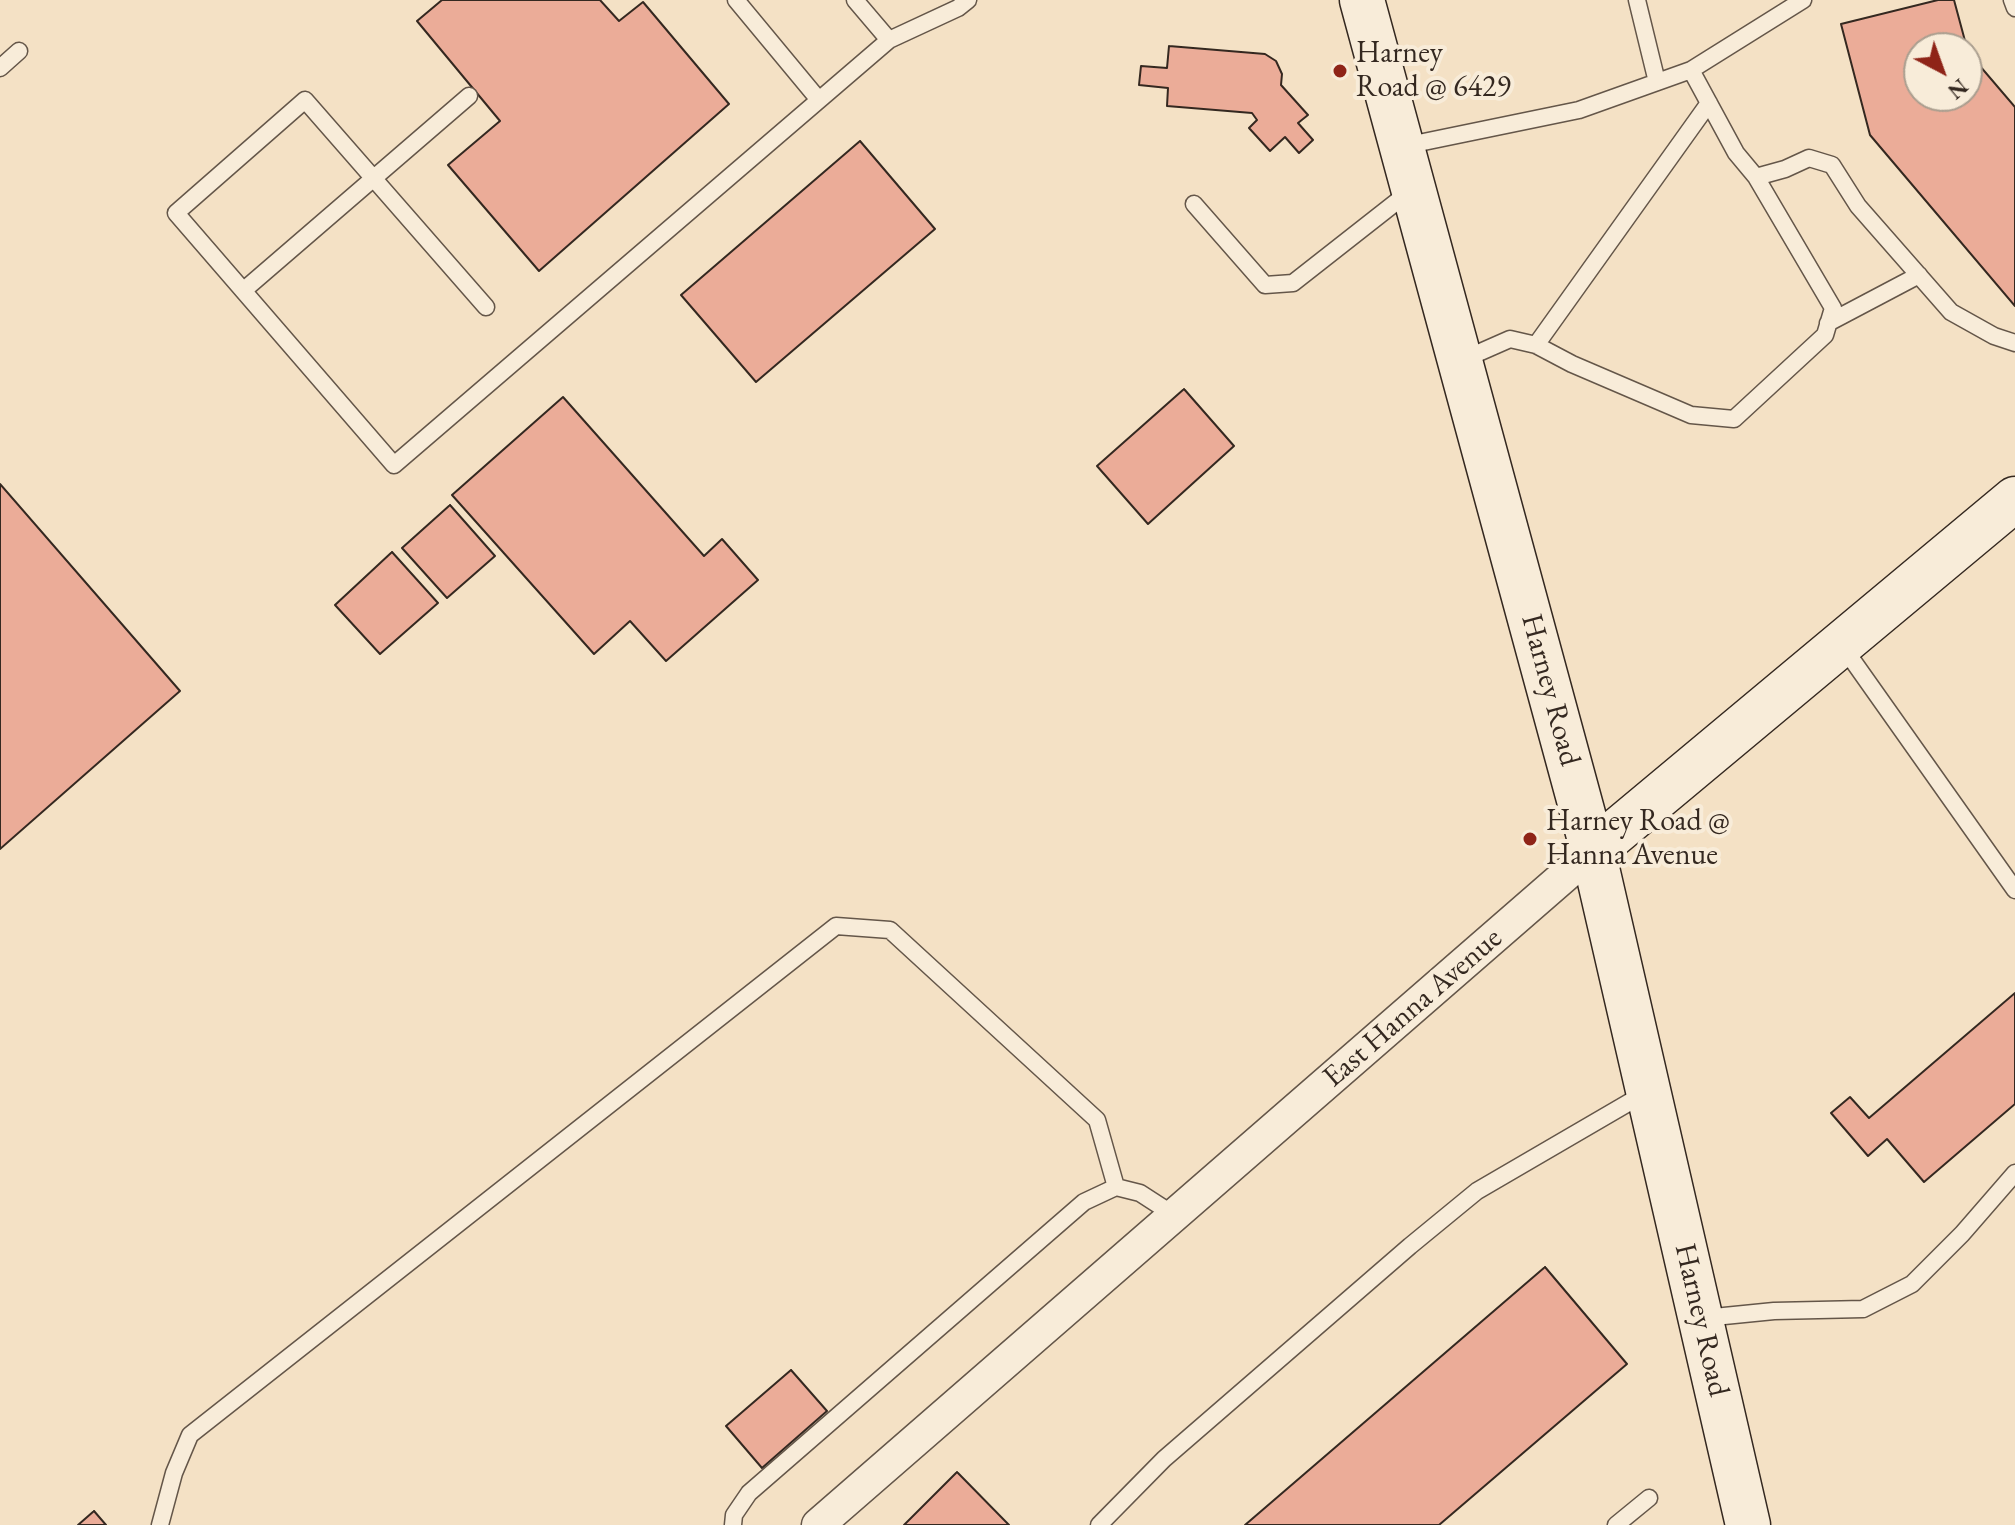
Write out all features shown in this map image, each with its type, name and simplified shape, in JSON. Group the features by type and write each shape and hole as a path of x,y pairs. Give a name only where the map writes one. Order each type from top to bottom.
{"street":[{"name":"Harney Road","path":"1362,0 1593,851 1748,1525"},
{"name":"East Hanna Avenue","path":"818,1525 1593,851 2015,499"}],"lane":[{"path":"736,0 819,100"},
{"path":"855,0 889,40"},
{"path":"1637,0 1657,82"},
{"path":"1402,146 1579,110 1691,70 1803,0"},
{"path":"2012,0 2015,8"},
{"path":"486,307 305,100 176,213 394,465 889,40 959,3"},
{"path":"0,68 19,51"},
{"path":"1460,361 1510,339 1536,345 1572,364 1691,415 1734,419 1825,335 1833,308 1756,177 1736,153 1691,70"},
{"path":"244,290 469,96"},
{"path":"1536,345 1709,103"},
{"path":"1756,177 1809,158 1832,165 1858,206 1951,312 1994,336 2015,343"},
{"path":"1194,204 1265,285 1293,283 1413,188"},
{"path":"1828,323 1919,275"},
{"path":"1840,643 2015,890"},
{"path":"160,1525 174,1473 190,1435 836,926 890,930 1097,1120 1116,1187"},
{"path":"1099,1525 1164,1459 1477,1191 1649,1092"},
{"path":"1701,1318 1774,1311 1863,1309 1912,1284 1962,1234 2015,1173"},
{"path":"733,1525 734,1515 749,1493 1084,1202 1116,1187 1140,1193 1174,1215"},
{"path":"1616,1525 1649,1498"}],"building":[{"path":"442,0 600,0 619,21 643,2 729,104 539,271 448,165 500,121 417,21"},
{"path":"1938,0 1954,0 1963,32 1903,32 1903,112 1983,112 1983,70 2015,107 2015,306 1870,135 1841,24"},
{"path":"1169,46 1265,54 1276,61 1282,74 1281,85 1308,115 1298,123 1313,140 1299,153 1285,137 1270,151 1249,128 1257,120 1252,113 1167,106 1168,88 1139,85 1141,66 1167,68"},
{"path":"860,141 935,229 756,382 681,295"},
{"path":"1184,389 1234,446 1148,524 1097,466"},
{"path":"563,397 704,556 722,539 758,580 666,661 630,621 594,654 452,495"},
{"path":"0,484 180,691 0,849"},
{"path":"450,505 495,556 447,598 402,548"},
{"path":"392,552 438,603 380,654 335,605"},
{"path":"2015,993 2015,1104 1924,1182 1887,1139 1868,1156 1831,1113 1850,1097 1869,1118"},
{"path":"1545,1267 1627,1364 1439,1525 1245,1525"},
{"path":"791,1370 827,1411 762,1468 726,1426"},
{"path":"957,1472 1009,1525 904,1525"},
{"path":"94,1511 106,1525 78,1525"}],"place":[{"name":"Harney Road @ 6429","path":"1340,71"},
{"name":"Harney Road @ Hanna Avenue","path":"1530,839"}]}
